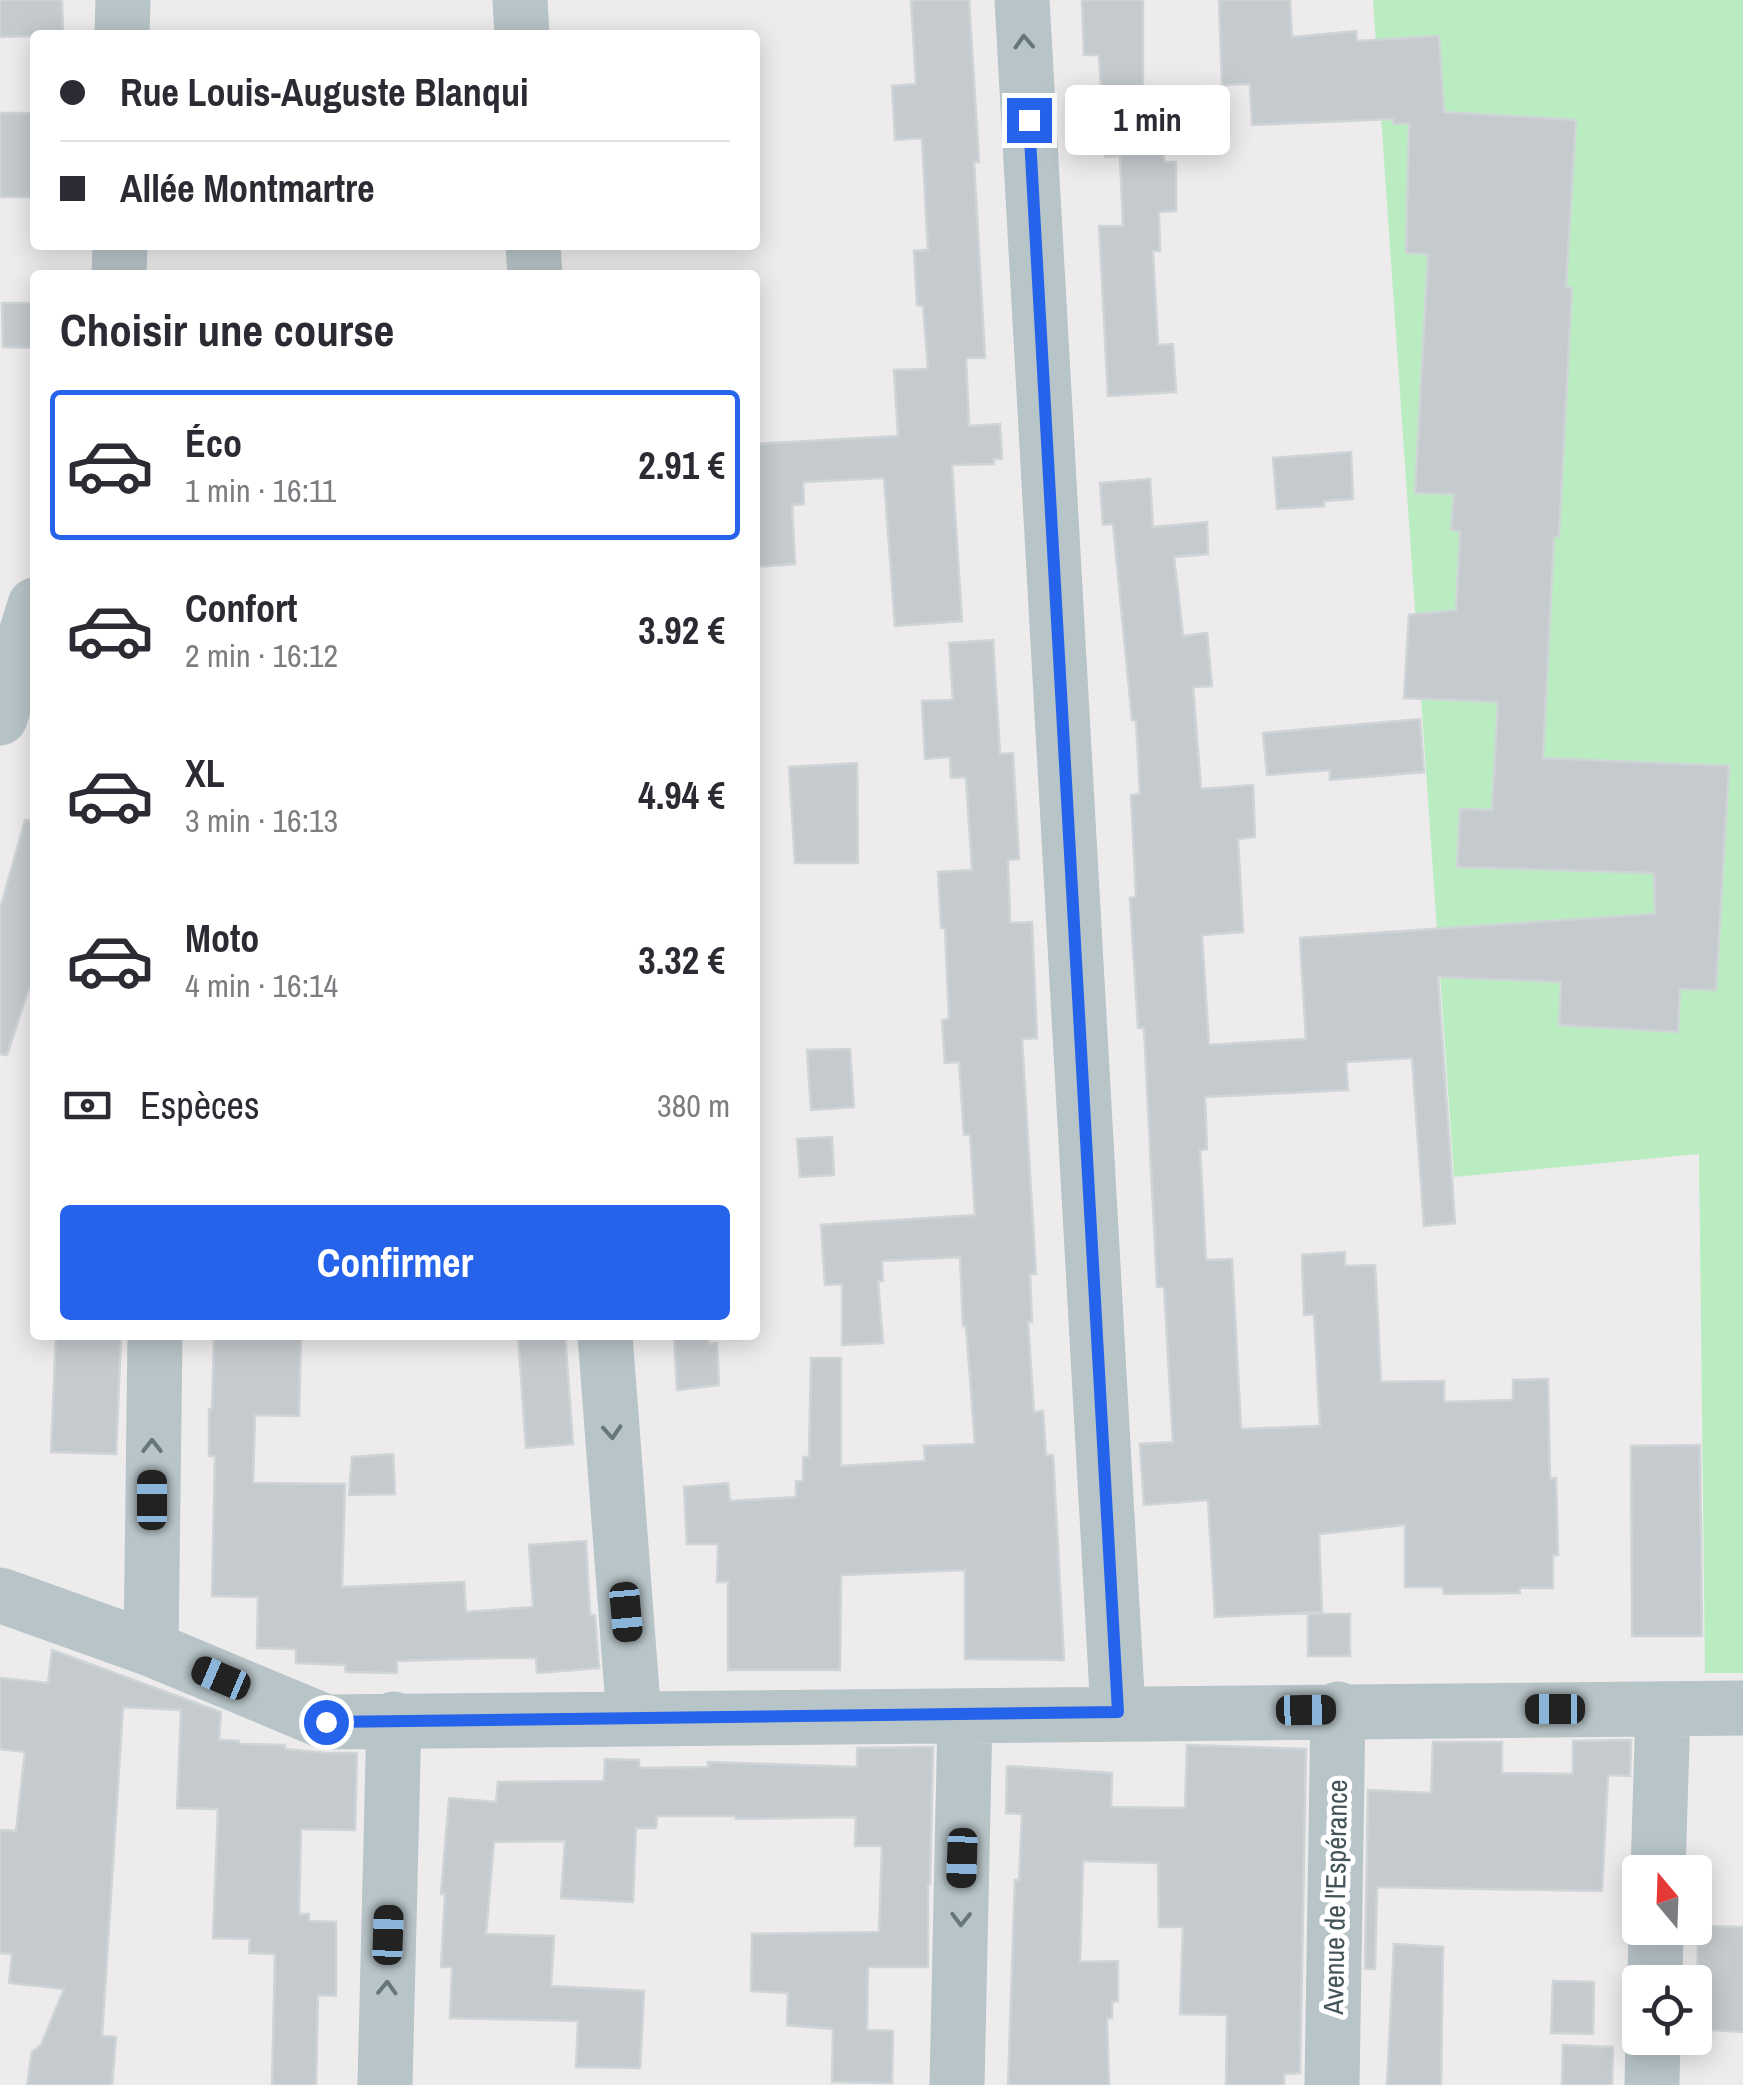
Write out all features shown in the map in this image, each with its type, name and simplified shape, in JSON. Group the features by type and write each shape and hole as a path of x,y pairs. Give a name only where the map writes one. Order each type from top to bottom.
{"street":[{"path":"122,30 123,0"},
{"path":"520,0 522,30"},
{"path":"1022,0 1118,1712"},
{"path":"0,718 30,621"},
{"path":"151,1649 155,1340"},
{"path":"605,1340 634,1719"},
{"path":"0,1595 151,1649 326,1722 1743,1708"},
{"path":"1659,1855 1663,1708"},
{"name":"Avenue de l'Espérance","path":"1332,2085 1338,1710"},
{"path":"957,2085 965,1716"},
{"path":"384,2085 394,1719"},
{"path":"1652,2085 1653,2055"}],"green space":[{"path":"1373,0 1743,0 1743,1673 1705,1673 1699,1154 1454,1177"}],"building":[{"path":"0,0 62,0 63,30 30,30 30,36 0,37"},
{"path":"911,0 969,0 985,358 966,358 969,426 1000,424 1002,459 994,459 994,464 952,465 962,621 895,626 884,478 803,482 804,504 792,505 795,564 760,567 760,444 898,436 894,370 928,369 923,306 917,305 914,251 928,250 922,138 895,140 892,86 916,84"},
{"path":"1082,0 1143,0 1143,98 1161,97 1164,162 1176,162 1176,211 1159,212 1160,251 1153,251 1158,345 1173,344 1176,392 1108,396 1099,226 1123,226 1120,156 1105,157 1099,55 1084,55"},
{"path":"1219,0 1290,0 1292,37 1356,31 1357,41 1439,36 1444,112 1576,120 1566,287 1572,288 1543,758 1729,766 1716,990 1680,989 1678,1032 1559,1025 1561,982 1438,977 1455,1223 1424,1226 1412,1058 1346,1062 1348,1090 1205,1097 1207,1149 1200,1150 1206,1260 1232,1259 1241,1429 1320,1426 1314,1314 1304,1315 1302,1255 1345,1252 1345,1266 1375,1265 1381,1382 1444,1381 1444,1402 1513,1400 1513,1380 1548,1379 1550,1479 1556,1478 1558,1555 1553,1555 1553,1588 1519,1588 1520,1593 1444,1594 1443,1587 1405,1587 1405,1525 1319,1534 1322,1612 1215,1617 1208,1500 1144,1505 1140,1444 1173,1442 1164,1287 1157,1287 1144,1028 1138,1028 1130,898 1136,897 1131,795 1140,794 1136,720 1132,720 1113,524 1103,525 1100,483 1150,479 1153,527 1207,522 1208,554 1174,557 1183,636 1207,633 1212,686 1193,687 1201,789 1253,785 1255,837 1238,839 1243,932 1202,935 1209,1045 1306,1039 1300,938 1655,914 1654,873 1457,867 1460,809 1492,810 1498,702 1404,698 1409,615 1456,610 1460,531 1451,530 1454,494 1415,493 1428,254 1406,253 1409,123 1393,124 1393,119 1252,125 1250,84 1222,85"},
{"path":"0,113 30,113 30,197 0,197"},
{"path":"2,303 30,303 30,348 3,347"},
{"path":"1351,452 1353,499 1324,501 1324,506 1277,509 1273,458"},
{"path":"993,640 1000,754 1013,753 1019,859 1008,860 1010,923 1032,922 1037,1038 1022,1039 1036,1274 1030,1274 1032,1322 1028,1322 1034,1412 1043,1411 1046,1455 1053,1455 1064,1660 965,1659 965,1570 841,1575 840,1670 728,1670 728,1582 717,1582 718,1544 687,1544 684,1487 728,1483 730,1501 796,1497 796,1481 803,1481 803,1457 809,1457 811,1358 841,1358 841,1466 925,1461 924,1446 975,1444 960,1257 882,1261 883,1281 878,1281 883,1343 842,1345 842,1284 825,1285 821,1225 975,1215 970,1134 964,1135 959,1062 945,1063 942,1020 949,1019 938,872 972,870 966,777 951,778 950,757 925,759 922,701 953,700 949,643"},
{"path":"1420,719 1424,772 1330,780 1330,770 1267,775 1263,733"},
{"path":"857,763 858,863 795,863 789,767"},
{"path":"25,820 30,820 30,988 7,1055 0,1054 0,909"},
{"path":"850,1049 854,1107 811,1110 807,1050"},
{"path":"832,1137 834,1175 800,1177 797,1139"},
{"path":"56,1340 121,1340 116,1454 51,1452"},
{"path":"214,1340 301,1340 299,1416 255,1415 253,1483 345,1484 342,1587 464,1582 466,1612 533,1607 529,1545 586,1541 590,1615 595,1615 599,1668 537,1673 536,1658 495,1658 397,1661 397,1673 346,1672 345,1665 296,1663 296,1649 257,1648 258,1597 212,1596 215,1456 209,1456"},
{"path":"518,1340 565,1340 573,1444 526,1448"},
{"path":"674,1340 717,1343 719,1385 677,1390"},
{"path":"1700,1445 1702,1636 1632,1636 1631,1446"},
{"path":"393,1454 395,1494 349,1495 352,1457"},
{"path":"1308,1614 1350,1614 1350,1656 1308,1656"},
{"path":"52,1650 221,1712 219,1740 357,1753 355,1830 301,1829 299,1914 309,1914 309,1921 336,1922 336,1996 318,1995 316,2085 272,2085 275,1954 249,1953 250,1939 213,1938 218,1809 177,1808 181,1710 123,1707 102,2036 116,2037 112,2085 27,2085 32,2052 41,2045 64,1989 9,1983 12,1954 0,1953 0,1830 16,1831 25,1752 0,1749 0,1678 48,1683"},
{"path":"1631,1740 1630,1776 1608,1775 1602,1891 1377,1887 1375,1969 1365,1969 1368,1790 1431,1793 1433,1742 1502,1742 1502,1773 1573,1774 1573,1741"},
{"path":"1187,1745 1306,1749 1300,2073 1284,2074 1284,2085 1226,2085 1227,2015 1180,2014 1183,1927 1159,1927 1158,1863 1083,1861 1080,1962 1118,1961 1118,2001 1112,2002 1112,2018 1107,2018 1109,2085 1008,2085 1015,1880 1019,1880 1022,1814 1006,1813 1007,1766 1112,1773 1111,1807 1185,1808"},
{"path":"933,1747 928,1967 868,1967 867,2030 893,2031 892,2083 832,2082 833,2029 787,2025 788,1993 751,1991 752,1934 879,1932 882,1846 855,1846 856,1817 657,1816 656,1828 636,1828 633,1902 561,1898 565,1841 494,1842 486,1934 554,1936 551,1986 644,1991 640,2068 576,2067 578,2021 450,2018 452,1967 441,1967 445,1894 441,1894 449,1798 496,1802 498,1782 604,1781 605,1759 639,1760 639,1768 708,1767 708,1762 857,1767 857,1748"},
{"path":"1712,1926 1743,1927 1743,2032 1712,2030 1712,1965 1698,1965 1698,1945 1712,1945"},
{"path":"1394,1944 1443,1947 1441,2085 1387,2085"},
{"path":"1553,1981 1594,1982 1593,2034 1551,2033"},
{"path":"1563,2045 1613,2047 1612,2085 1562,2085"}],"route":[{"path":"326,1722 1118,1712 1029,120"}]}
